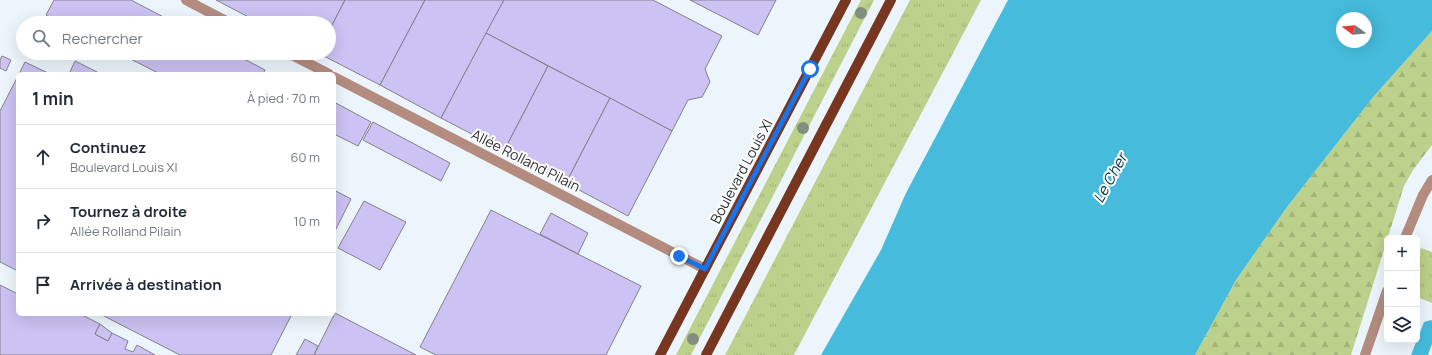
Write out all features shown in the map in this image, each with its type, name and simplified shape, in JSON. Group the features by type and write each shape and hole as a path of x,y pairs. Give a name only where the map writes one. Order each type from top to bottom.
{"main road":[{"name":"Boulevard Louis XI","path":"660,355 846,0"},
{"path":"706,355 891,0"}],"street":[{"path":"186,0 217,16"},
{"path":"302,60 325,72"},
{"name":"Allée Rolland Pilain","path":"336,78 705,269"},
{"path":"1406,235 1423,195 1432,180"},
{"path":"1365,355 1384,300"}],"green space":[{"path":"861,0 874,0 691,355 676,355"},
{"path":"910,0 981,0 794,355 725,355"},
{"path":"1432,31 1432,145 1413,170 1404,186 1389,235 1384,235 1384,250 1351,355 1195,355 1236,280 1287,207 1374,96"},
{"path":"1421,248 1432,252 1432,303 1420,298"}],"water":[{"name":"Le Cher","path":"1008,0 1432,0 1432,31 1374,96 1287,207 1236,280 1195,355 821,355 881,250 906,193"},
{"path":"1432,321 1432,344 1428,355 1411,355 1416,343 1420,343 1420,332 1424,322"}],"building":[{"path":"54,0 131,0 162,16 48,16 46,15"},
{"path":"216,0 345,0 336,17 336,16 247,16"},
{"path":"345,0 425,0 380,85 332,60 336,60 336,17"},
{"path":"425,0 504,0 441,118 380,85"},
{"path":"504,0 653,0 722,36 705,69 710,82 702,97 688,100 672,131 486,33"},
{"path":"690,0 776,0 758,35"},
{"path":"486,33 548,66 504,151 441,118"},
{"path":"2,56 11,60 6,71 0,68 0,60"},
{"path":"133,60 246,60 265,70 264,72 156,72"},
{"path":"75,61 97,72 70,72"},
{"path":"25,62 46,72 20,72"},
{"path":"548,66 610,98 566,183 504,151"},
{"path":"16,80 16,270 0,262 0,111"},
{"path":"610,98 672,131 628,216 566,183"},
{"path":"336,103 371,122 358,146 336,135"},
{"path":"373,122 450,163 441,181 363,140"},
{"path":"336,191 351,199 336,229"},
{"path":"364,201 406,222 380,270 338,248"},
{"path":"491,210 641,286 606,355 436,355 420,347"},
{"path":"551,213 588,233 578,254 540,234"},
{"path":"0,285 16,293 16,316 84,316 100,324 95,334 108,341 112,333 128,341 125,349 133,352 137,345 155,355 0,355"},
{"path":"336,314 416,355 314,355"},
{"path":"104,316 291,316 271,355 180,355"},
{"path":"100,324 112,333 108,341 95,334"},
{"path":"305,339 318,346 314,355 296,355"}],"route":[{"path":"679,256 705,269 810,69"}]}
